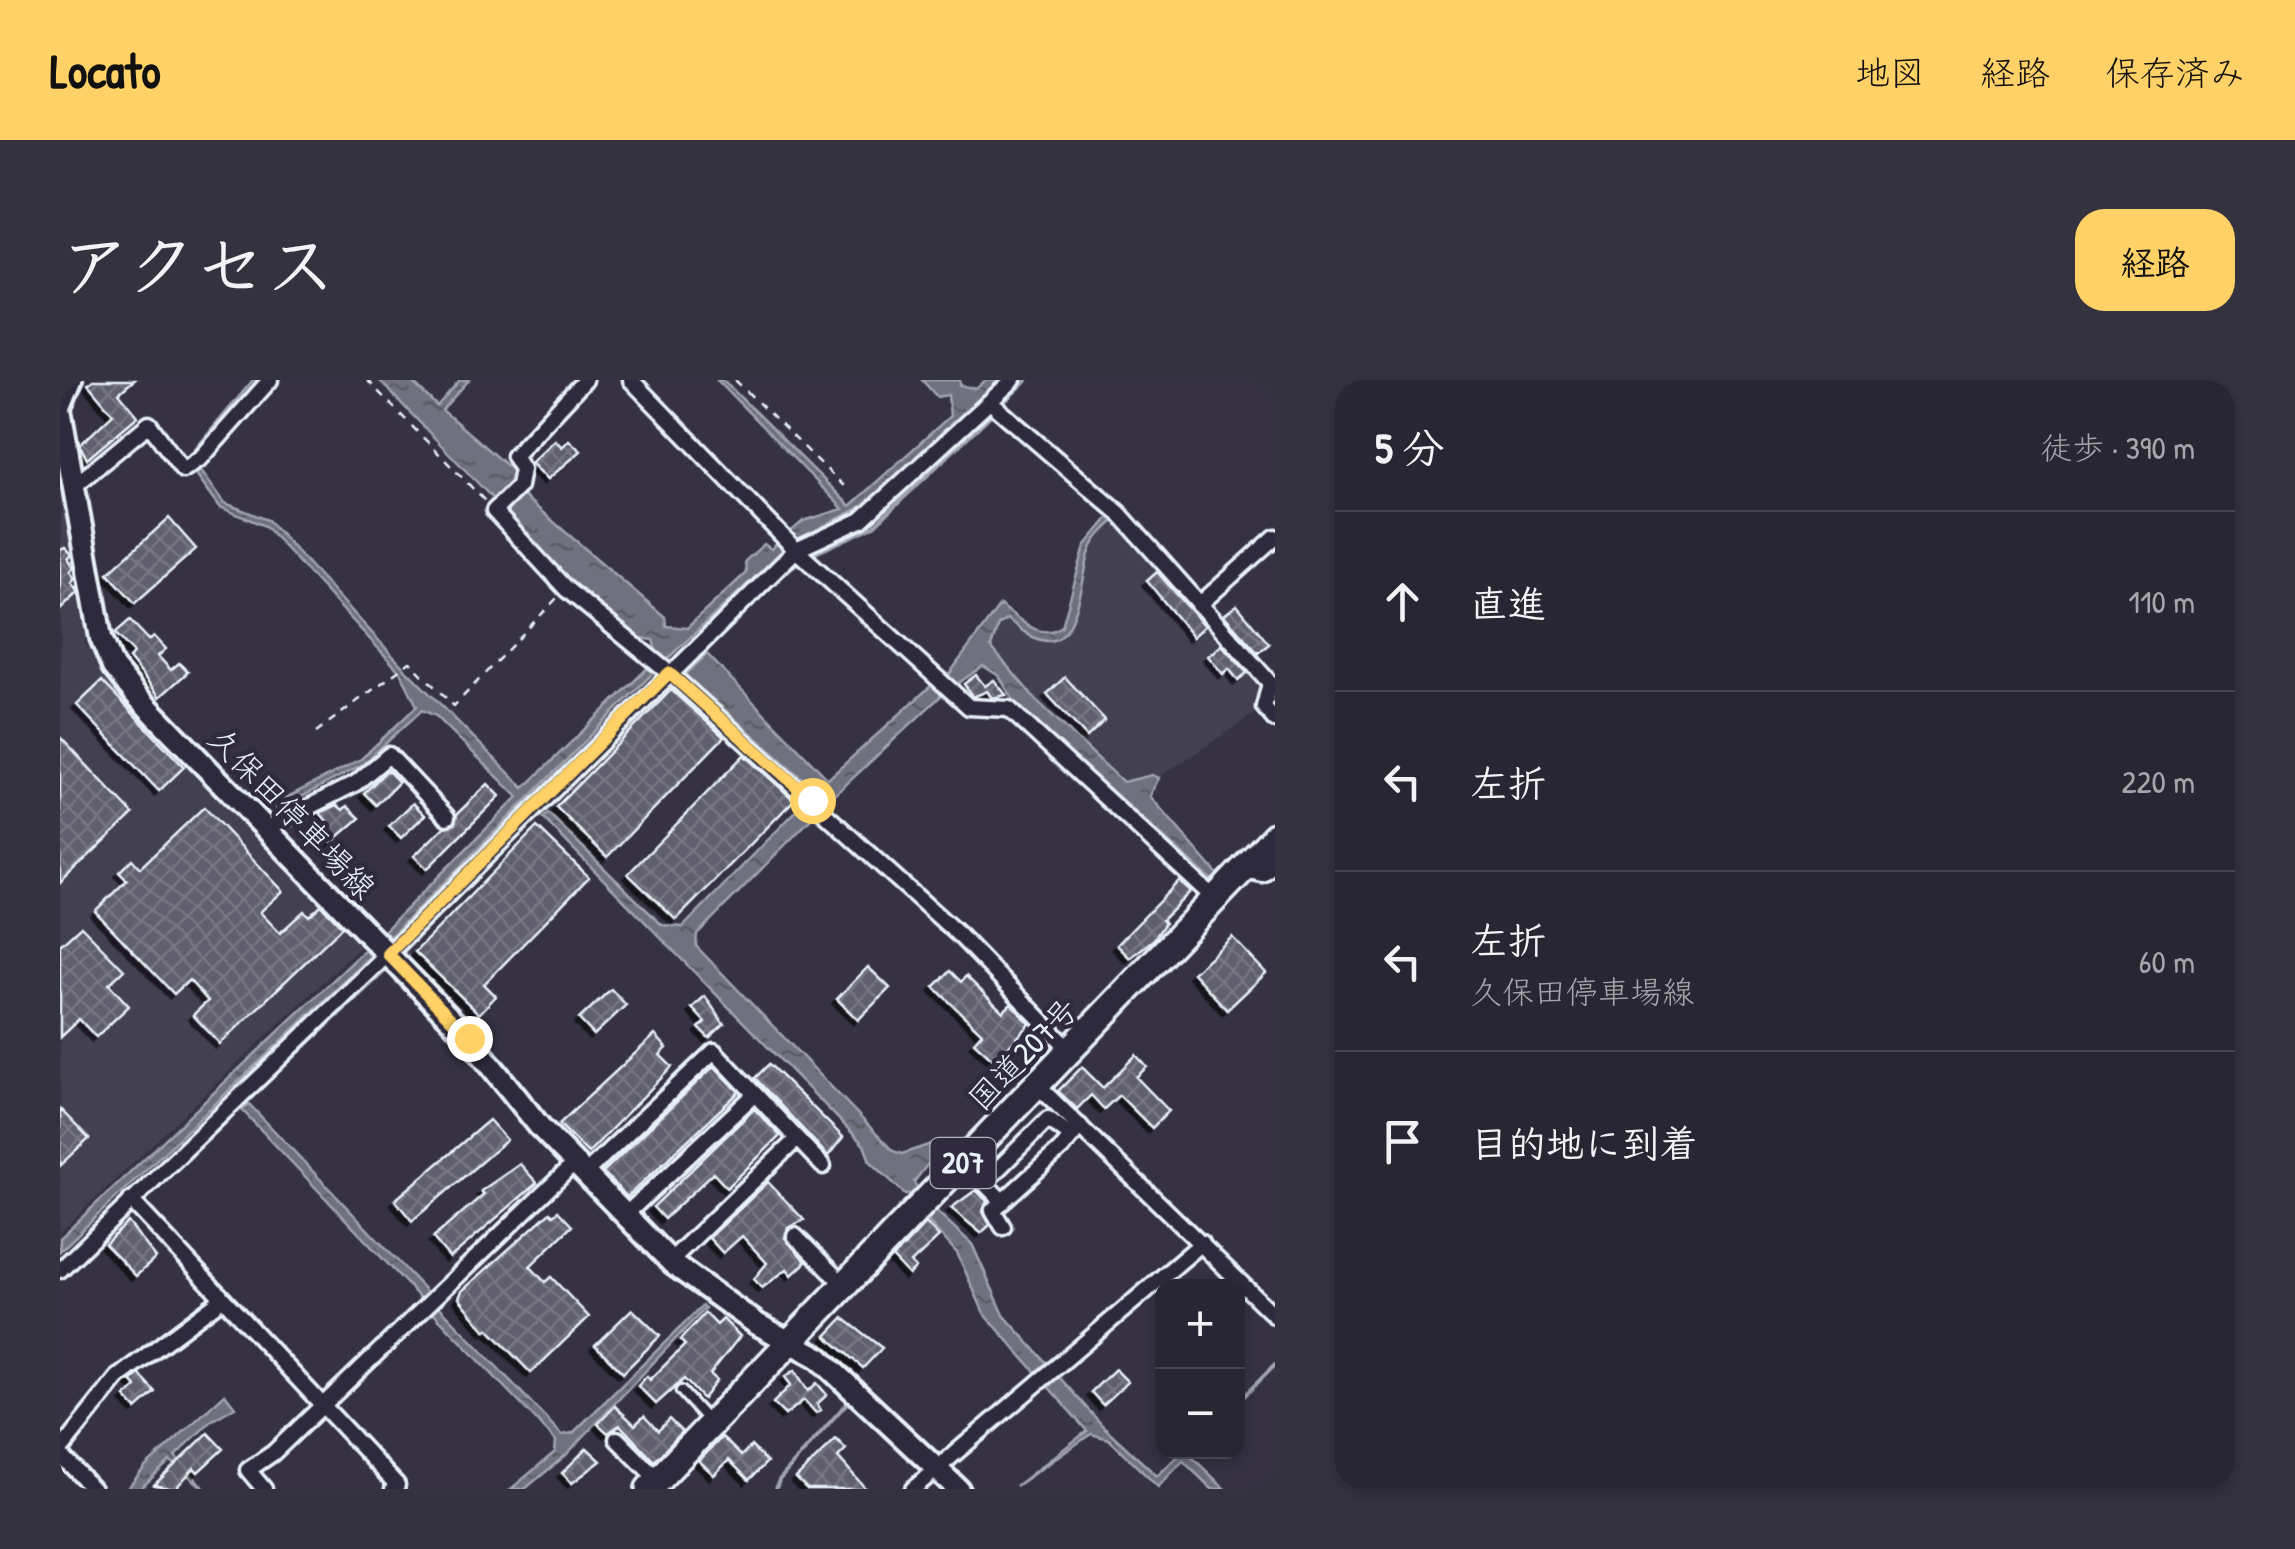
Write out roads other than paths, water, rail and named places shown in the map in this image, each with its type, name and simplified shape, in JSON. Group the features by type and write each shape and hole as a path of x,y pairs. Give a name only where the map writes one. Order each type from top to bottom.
{"highway":[{"name":"国道207号","path":"654,1485 1275,836"}],"main road":[{"name":"久保田停車場線","path":"71,380 60,408 100,638 113,666 469,1038 579,1169 670,1261 757,1324 794,1340 818,1357 958,1489"}],"street":[{"path":"73,487 149,424 182,470 270,380"},
{"path":"585,380 514,456 522,469 519,486 504,501 566,589 666,670 960,936 1072,1051"},
{"path":"631,380 795,548 969,707 1009,709 1216,900"},
{"path":"60,1270 388,954 666,670 795,548 861,520 994,406 1012,380"},
{"path":"994,406 1119,513 1270,684 1264,707 1275,720"},
{"path":"1199,605 1275,536"},
{"path":"266,829 356,782 390,755 447,816"},
{"path":"1243,870 1262,874 1275,863"},
{"path":"264,1489 248,1470 273,1453 429,1301 714,1051 823,1166"},
{"path":"1038,1086 1075,1131 1202,1243 1275,1316"},
{"path":"624,1215 755,1094"},
{"path":"984,1182 1048,1119 1075,1131"},
{"path":"1003,1227 994,1210 1075,1131"},
{"path":"670,1261 798,1139"},
{"path":"964,1162 1003,1202"},
{"path":"131,1200 397,1485 392,1489"},
{"path":"795,1236 845,1286"},
{"path":"913,1489 1202,1243"},
{"path":"93,1489 60,1452 118,1377 218,1302 220,1295"},
{"path":"618,1439 654,1485"}],"lane":[{"path":"681,1390 711,1424"}],"water":[{"path":"253,380 260,380 195,453 200,469 225,503 268,520 406,670 524,788 658,658 653,640 641,638 566,577 504,509 502,495 494,500 379,380 410,380 437,406 460,380 469,380 442,410 514,472 513,485 520,493 665,617 666,626 687,628 746,573 745,561 764,544 771,549 803,521 843,509 717,380 723,380 850,506 950,416 948,395 937,397 922,380 960,380 960,385 976,389 986,380 999,380 869,503 796,540 792,536 782,546 785,549 664,662 390,937 384,931 518,797 436,716 422,710 363,764 277,810 276,803 361,759 417,706 401,673 265,526 220,507 186,460"},
{"path":"1111,515 1115,520 1090,551 1077,608 1064,634 1054,640 1041,640 1007,619 998,625 991,647 1038,702 1123,782 1152,775 1159,778 1150,796 1221,878 1215,883 1018,708 999,676 983,666 957,684 947,677 1000,605 1038,630 1062,626 1085,546"},
{"path":"707,654 828,779 933,684 944,693 824,805 811,786 685,675"},
{"path":"805,802 818,812 697,934 696,946 893,1151 902,1154 940,1141 941,1147 914,1182 917,1188 912,1194 905,1194 870,1161 864,1145 543,818 548,813 662,925 683,927"},
{"path":"367,948 373,954 60,1251 60,1238"},
{"path":"249,1104 428,1293 421,1299 242,1110"},
{"path":"933,1208 972,1244 1004,1315 1102,1425 1157,1476 1175,1459 1194,1459 1225,1489 1212,1489 1183,1461 1158,1487 1109,1439 1091,1434 1016,1486 1087,1431 984,1313 957,1253 927,1220"},
{"path":"436,1303 562,1435 573,1433 702,1306 705,1308 566,1455 525,1489 511,1489 555,1452 556,1441 430,1309"},
{"path":"225,1394 235,1407 211,1421 175,1456 205,1489 170,1461 140,1489 127,1489 145,1467"}],"waterway":[{"path":"1002,404 1027,380"},
{"path":"807,557 874,526 995,411"},
{"path":"750,605 799,561"},
{"path":"404,951 580,773"},
{"path":"160,1183 387,969"},
{"path":"1245,1395 1275,1365"},
{"path":"776,1489 779,1480 846,1404"}]}
